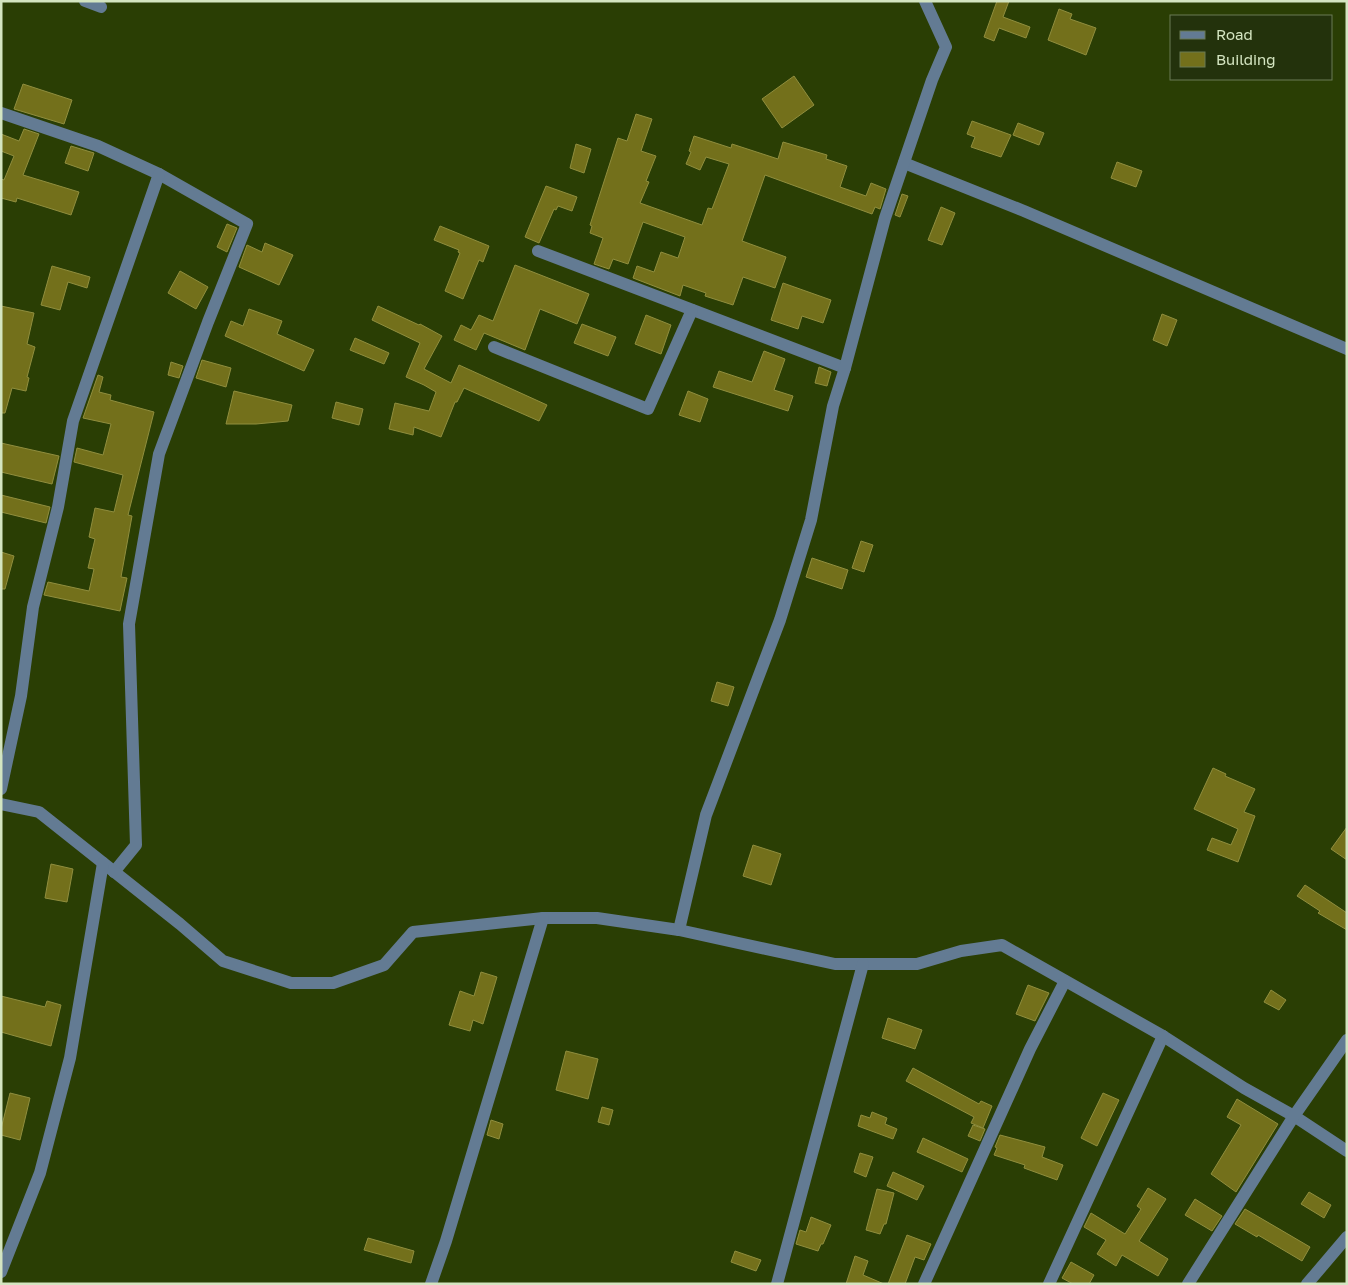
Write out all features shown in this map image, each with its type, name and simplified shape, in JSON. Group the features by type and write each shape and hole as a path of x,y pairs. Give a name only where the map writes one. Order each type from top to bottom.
{"street":[{"path":"85,1 101,7"},
{"path":"679,930 706,815 780,620 811,520 833,406 885,218 932,80 946,46 925,1"},
{"path":"1,113 98,146 159,174 247,224 159,454 129,624 136,845 114,872"},
{"path":"904,163 1024,211 1347,349"},
{"path":"1,789 21,696 33,607 58,507 73,421 159,174"},
{"path":"538,250 845,368"},
{"path":"494,347 648,409 692,310"},
{"path":"1,804 38,812 104,863 223,961 291,983 333,983 384,965 413,932 543,918 597,918 679,930 835,964 917,964 961,951 1002,945 1163,1036 1244,1088 1294,1116 1347,1151"},
{"path":"1,1272 40,1173 70,1058 104,863"},
{"path":"431,1284 446,1241 543,918"},
{"path":"777,1284 863,964"},
{"path":"924,1284 1030,1049 1065,982"},
{"path":"1049,1284 1163,1036"},
{"path":"1188,1284 1294,1116 1347,1040"},
{"path":"1307,1284 1347,1237"}],"building":[{"path":"997,1 1009,1 1003,17 1030,27 1026,38 999,28 994,41 984,37"},
{"path":"1059,9 1072,14 1070,19 1096,28 1086,55 1048,40"},
{"path":"794,76 814,105 782,128 762,99"},
{"path":"23,84 72,100 64,124 14,109"},
{"path":"636,114 652,119 641,151 656,156 646,181 649,182 640,203 702,225 708,208 712,209 729,164 706,157 700,170 686,164 691,152 689,151 694,136 731,148 732,144 778,159 783,142 827,155 826,159 847,166 840,187 866,196 871,183 886,189 880,209 875,207 872,214 765,175 742,241 786,257 775,288 743,277 733,305 705,296 706,293 683,285 680,296 633,278 637,266 654,272 661,252 678,258 685,237 643,222 628,264 613,259 609,269 594,264 603,238 590,233 592,226 590,225 618,138 627,141"},
{"path":"972,121 1011,135 1001,157 971,147 975,137 967,134"},
{"path":"1018,123 1044,133 1039,145 1013,135"},
{"path":"24,129 39,134 23,175 79,192 71,215 17,198 16,202 1,198 1,179 4,180 14,156 1,151 1,134 19,141"},
{"path":"576,144 591,149 584,173 570,168"},
{"path":"71,146 94,153 88,171 65,163"},
{"path":"1117,162 1142,171 1136,187 1111,178"},
{"path":"546,186 577,197 572,211 558,206 556,210 554,209 539,243 525,237"},
{"path":"902,194 908,196 900,217 895,215"},
{"path":"941,207 955,213 942,245 928,240"},
{"path":"227,224 237,228 227,252 217,247"},
{"path":"440,226 489,246 483,262 479,260 463,299 445,291 460,253 458,252 459,250 434,240"},
{"path":"265,243 293,255 279,285 239,267 247,245 262,252"},
{"path":"515,265 589,294 577,324 540,309 525,350 484,333 476,350 454,340 461,325 471,330 479,315 493,321"},
{"path":"52,266 90,277 87,288 68,282 60,310 41,305"},
{"path":"180,271 208,287 196,309 168,293"},
{"path":"783,283 831,300 823,323 802,316 798,329 771,320"},
{"path":"1,306 34,313 27,344 35,347 27,377 29,378 26,391 12,388 5,413 1,413"},
{"path":"378,306 420,324 442,336 424,369 451,383 459,365 547,405 539,421 464,388 457,402 455,402 441,437 414,427 413,435 389,429 395,403 429,411 436,392 406,377 420,343 372,320"},
{"path":"249,309 282,321 277,334 314,350 304,371 225,336 231,321 243,326"},
{"path":"1162,314 1177,320 1167,346 1153,340"},
{"path":"646,315 671,325 661,354 635,344"},
{"path":"582,324 616,337 608,356 574,343"},
{"path":"355,338 389,353 384,364 350,350"},
{"path":"764,351 785,359 774,390 793,396 788,411 713,387 719,371 752,382"},
{"path":"202,360 231,368 226,387 196,378"},
{"path":"171,362 183,366 179,378 168,375"},
{"path":"819,367 831,372 827,386 815,383"},
{"path":"98,375 103,377 99,392 111,395 110,400 154,412 128,515 132,516 121,577 127,578 120,611 44,595 48,582 89,591 94,569 88,568 95,539 89,537 95,508 114,512 123,475 74,462 77,448 103,455 111,424 83,418"},
{"path":"234,391 292,405 288,421 226,424"},
{"path":"688,391 708,399 700,422 679,415"},
{"path":"336,402 363,409 359,425 332,418"},
{"path":"1,443 59,456 52,484 1,472"},
{"path":"1,495 50,507 46,523 1,512"},
{"path":"861,541 873,545 864,572 852,568"},
{"path":"1,552 14,556 5,589 1,589"},
{"path":"812,558 848,570 842,589 806,577"},
{"path":"717,682 734,687 728,706 711,701"},
{"path":"1213,768 1226,774 1225,776 1255,789 1244,812 1255,816 1238,862 1207,850 1212,838 1231,845 1238,829 1194,809"},
{"path":"1347,827 1347,860 1331,849"},
{"path":"753,845 781,854 771,885 743,876"},
{"path":"51,864 73,869 67,902 45,898"},
{"path":"1305,885 1347,913 1347,930 1318,913 1320,911 1297,896"},
{"path":"481,972 497,977 483,1024 473,1020 470,1031 449,1025 460,991 474,996"},
{"path":"1028,985 1049,993 1035,1021 1016,1014"},
{"path":"1271,990 1286,1000 1279,1010 1264,1002"},
{"path":"1,996 45,1007 47,1001 61,1005 51,1046 1,1032"},
{"path":"888,1018 922,1030 915,1049 882,1038"},
{"path":"566,1051 598,1059 588,1099 556,1090"},
{"path":"913,1068 979,1104 981,1101 992,1106 983,1128 971,1123 974,1117 906,1081"},
{"path":"10,1093 30,1098 20,1140 1,1135"},
{"path":"1103,1093 1119,1100 1097,1146 1081,1138"},
{"path":"1237,1099 1278,1124 1236,1192 1211,1174 1241,1125 1227,1117"},
{"path":"602,1107 613,1110 609,1125 598,1122"},
{"path":"872,1112 887,1118 885,1124 897,1129 893,1139 858,1126 861,1115 870,1118"},
{"path":"491,1120 503,1124 499,1139 487,1135"},
{"path":"973,1125 985,1129 980,1141 968,1136"},
{"path":"1000,1135 1045,1147 1042,1157 1063,1165 1057,1180 1024,1168 1025,1165 994,1155"},
{"path":"923,1138 968,1159 962,1172 917,1152"},
{"path":"860,1153 873,1157 866,1177 854,1172"},
{"path":"893,1172 924,1186 917,1200 887,1186"},
{"path":"1148,1188 1166,1199 1139,1241 1168,1259 1158,1276 1122,1255 1116,1266 1097,1254 1106,1240 1084,1227 1091,1213 1125,1234 1141,1209 1137,1206"},
{"path":"877,1189 894,1193 886,1224 884,1224 880,1234 866,1230"},
{"path":"1309,1192 1331,1205 1324,1218 1301,1204"},
{"path":"1195,1199 1222,1216 1212,1231 1185,1215"},
{"path":"1245,1209 1310,1247 1302,1261 1235,1224"},
{"path":"811,1217 831,1225 818,1251 796,1244 800,1230 806,1232"},
{"path":"907,1235 931,1244 924,1260 915,1257 905,1284 888,1284"},
{"path":"368,1238 414,1251 411,1263 364,1250"},
{"path":"735,1251 761,1260 756,1271 731,1262"},
{"path":"855,1256 868,1261 863,1275 884,1284 846,1284"},
{"path":"1071,1262 1094,1275 1089,1284 1073,1284 1062,1278"}]}
